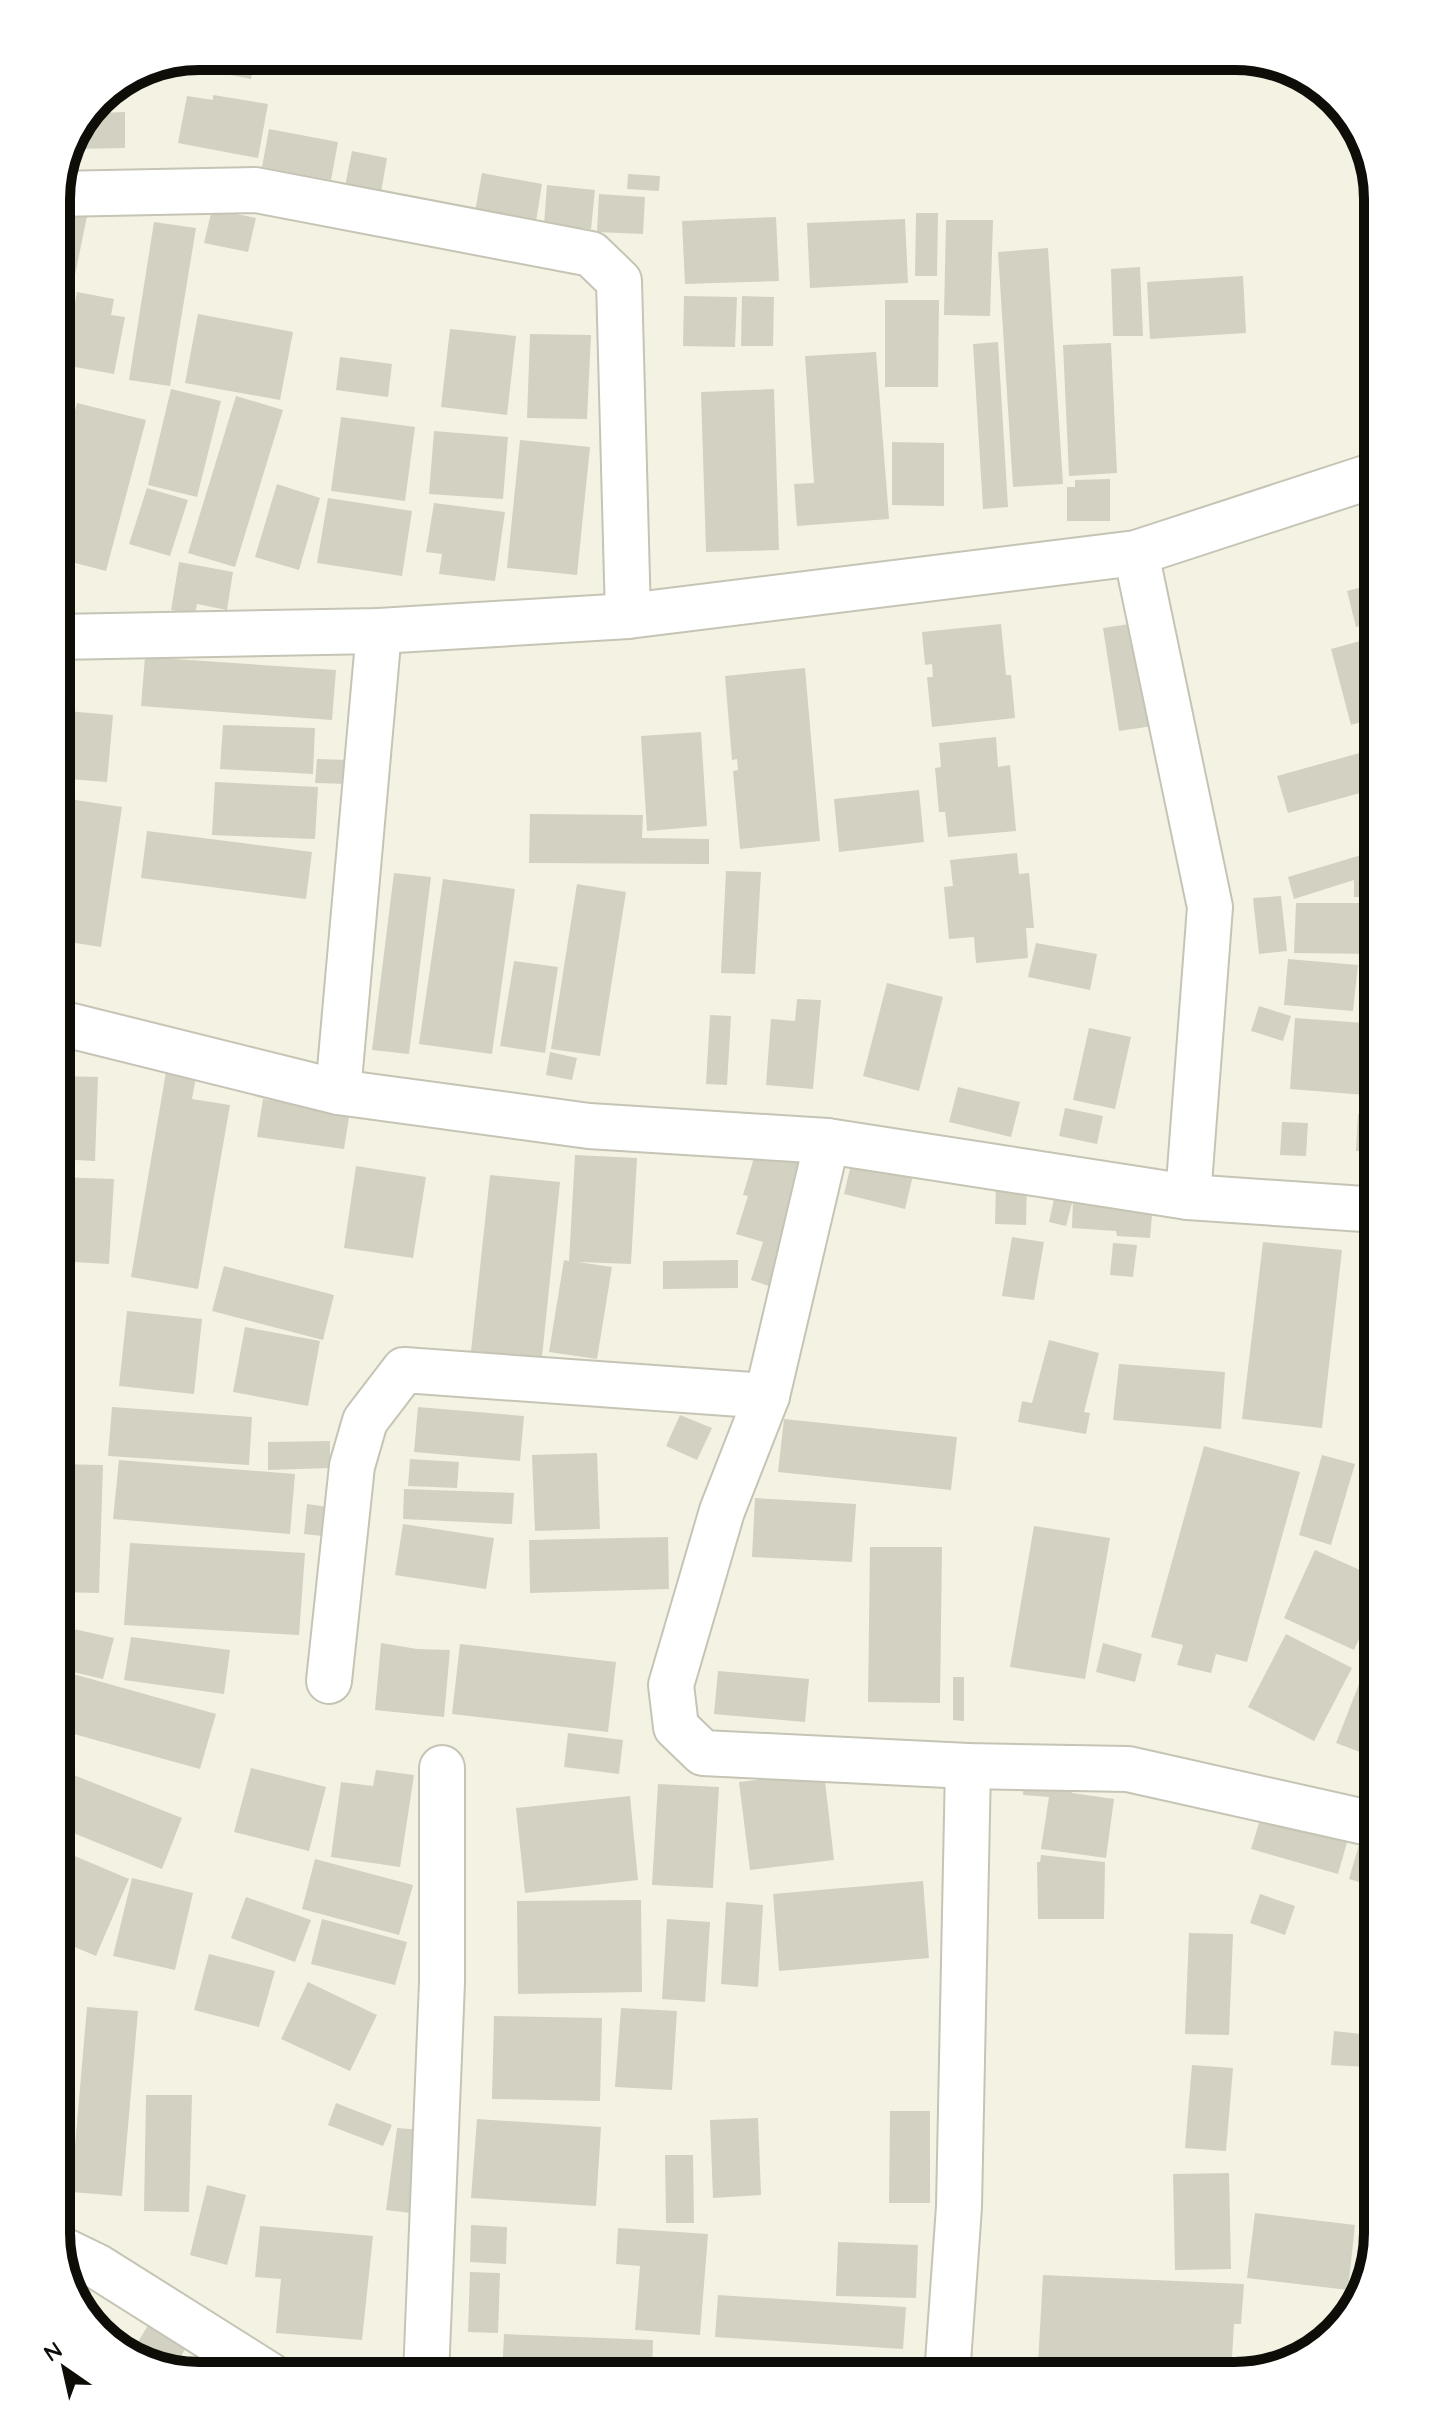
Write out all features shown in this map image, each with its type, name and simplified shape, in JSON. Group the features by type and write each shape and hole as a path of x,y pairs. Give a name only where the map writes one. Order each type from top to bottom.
{"street":[{"path":"70,194 256,190 591,254 619,281 628,616"},
{"path":"70,637 379,631 628,616 1136,553 1364,479"},
{"path":"1136,553 1210,907 1188,1197"},
{"path":"338,1092 379,631"},
{"path":"70,1025 338,1092 589,1126 827,1141 1188,1197 1364,1209"},
{"path":"827,1141 767,1396 722,1511 671,1685 676,1727 703,1753 968,1766 1128,1769 1364,1822"},
{"path":"329,1681 352,1466 365,1421 404,1370 767,1396"},
{"path":"948,2362 959,2207 968,1766"},
{"path":"427,2362 442,1982 442,1768"},
{"path":"72,2254 98,2267 249,2362"}],"building":[{"path":"204,70 253,70 251,79"},
{"path":"213,95 268,104 258,158 178,143 187,96 213,100"},
{"path":"125,112 125,148 80,149 104,113"},
{"path":"269,129 338,142 331,180 262,167"},
{"path":"352,151 387,158 380,198 344,191"},
{"path":"482,173 542,184 535,228 474,217"},
{"path":"628,174 660,176 659,191 627,189"},
{"path":"547,185 595,190 591,229 544,225"},
{"path":"599,194 645,197 643,234 597,232"},
{"path":"70,208 88,211 75,275 70,274"},
{"path":"212,209 256,218 248,252 204,243"},
{"path":"916,213 938,213 937,276 915,276"},
{"path":"776,217 779,281 685,284 682,221"},
{"path":"905,219 908,283 810,288 807,223"},
{"path":"946,220 993,220 990,316 944,315"},
{"path":"154,222 196,228 170,386 129,380"},
{"path":"1048,248 1063,484 1013,487 998,252"},
{"path":"1140,267 1143,336 1113,336 1111,269"},
{"path":"1243,276 1246,333 1150,339 1147,282"},
{"path":"77,292 114,299 111,315 125,317 114,374 70,366 70,331"},
{"path":"684,296 737,297 735,347 683,346"},
{"path":"742,296 774,297 773,346 741,346"},
{"path":"885,300 939,300 938,387 885,387"},
{"path":"1364,302 1364,333 1359,303"},
{"path":"198,314 293,332 280,400 185,383"},
{"path":"450,329 516,336 507,415 441,407"},
{"path":"530,334 591,335 587,419 527,418"},
{"path":"998,342 1008,507 983,509 973,344"},
{"path":"1111,343 1117,473 1069,476 1063,345"},
{"path":"876,352 889,519 797,526 794,484 814,483 805,356"},
{"path":"340,357 392,364 388,397 336,390"},
{"path":"171,389 221,401 197,497 148,485"},
{"path":"774,389 779,550 706,552 701,392"},
{"path":"236,396 283,410 235,567 188,553"},
{"path":"77,403 146,420 106,571 70,562 70,495 75,473 70,472 70,430"},
{"path":"341,417 415,427 405,501 331,491"},
{"path":"434,431 508,437 503,499 429,494"},
{"path":"520,440 590,447 577,575 507,568"},
{"path":"892,442 944,443 944,506 892,505"},
{"path":"1110,479 1110,521 1067,521 1067,487 1075,487 1075,480"},
{"path":"277,484 320,498 299,570 255,557"},
{"path":"147,488 188,500 170,556 129,544"},
{"path":"328,498 412,511 402,576 317,563"},
{"path":"434,503 505,512 495,581 439,574 442,554 426,552"},
{"path":"179,562 233,572 227,610 197,604 195,615 171,610"},
{"path":"1364,587 1364,625 1356,627 1347,591"},
{"path":"1136,623 1153,726 1119,731 1103,628"},
{"path":"1001,624 1006,675 1011,675 1015,718 932,727 927,677 933,677 932,664 925,665 922,632"},
{"path":"1364,640 1364,721 1351,725 1331,649"},
{"path":"145,657 336,670 332,720 141,706"},
{"path":"805,668 820,841 740,849 733,771 738,770 737,759 732,760 725,676"},
{"path":"70,711 113,715 107,782 70,779"},
{"path":"223,725 315,728 313,774 220,769"},
{"path":"701,732 707,826 647,831 641,736"},
{"path":"996,737 998,767 1010,765 1016,831 948,837 945,812 939,812 935,768 941,767 939,743"},
{"path":"1364,752 1364,792 1288,813 1277,776"},
{"path":"317,759 349,760 348,784 315,783"},
{"path":"215,782 318,787 315,839 212,835"},
{"path":"919,790 924,842 839,852 834,799"},
{"path":"70,799 122,807 101,947 70,942"},
{"path":"530,814 643,815 642,838 709,839 709,864 529,863"},
{"path":"147,831 312,852 306,899 141,878"},
{"path":"1017,853 1019,874 1029,873 1034,928 1026,928 1028,958 976,963 974,937 949,939 944,887 953,886 950,860"},
{"path":"1364,854 1364,897 1354,897 1354,880 1294,899 1288,877"},
{"path":"726,871 761,872 755,974 721,973"},
{"path":"394,873 431,877 409,1054 372,1050"},
{"path":"443,879 515,889 492,1054 419,1044"},
{"path":"577,884 626,892 600,1056 551,1049"},
{"path":"1281,896 1287,951 1259,954 1253,898"},
{"path":"1296,903 1364,903 1364,954 1294,953"},
{"path":"1036,943 1097,954 1090,990 1028,977"},
{"path":"1288,959 1358,965 1353,1011 1284,1005"},
{"path":"514,961 558,967 545,1053 500,1046"},
{"path":"887,983 943,997 919,1091 863,1076"},
{"path":"797,999 821,1000 813,1089 766,1085 771,1019 795,1021"},
{"path":"1259,1006 1291,1016 1283,1041 1251,1031"},
{"path":"710,1015 731,1016 727,1085 706,1084"},
{"path":"1295,1018 1364,1023 1364,1095 1290,1089"},
{"path":"1089,1028 1131,1037 1115,1109 1073,1100"},
{"path":"550,1052 577,1058 572,1080 546,1075"},
{"path":"166,1072 196,1077 192,1099 230,1105 198,1289 131,1277"},
{"path":"70,1076 98,1077 95,1161 70,1160"},
{"path":"958,1087 1020,1102 1011,1137 949,1122"},
{"path":"263,1099 350,1111 344,1149 257,1137"},
{"path":"1065,1108 1103,1116 1097,1144 1059,1136"},
{"path":"1358,1114 1364,1114 1364,1151 1356,1151"},
{"path":"1282,1122 1308,1123 1306,1156 1280,1155"},
{"path":"758,1144 810,1152 769,1286 751,1280 763,1242 736,1234 748,1196 743,1195"},
{"path":"854,1152 915,1167 905,1209 844,1194"},
{"path":"575,1155 637,1158 631,1264 578,1262 612,1267 597,1359 549,1352 564,1260 569,1261"},
{"path":"356,1166 426,1177 413,1258 344,1248"},
{"path":"490,1175 560,1182 542,1357 471,1351"},
{"path":"70,1177 114,1179 109,1264 70,1262"},
{"path":"996,1183 1027,1184 1026,1225 995,1224"},
{"path":"1054,1199 1072,1203 1066,1226 1049,1222"},
{"path":"1073,1200 1153,1204 1150,1238 1117,1236 1116,1231 1072,1228"},
{"path":"1012,1237 1044,1242 1034,1300 1002,1296"},
{"path":"1263,1242 1342,1250 1322,1428 1242,1419"},
{"path":"1113,1243 1137,1245 1133,1277 1110,1275"},
{"path":"738,1260 738,1288 663,1289 663,1261"},
{"path":"224,1266 334,1295 323,1340 212,1311"},
{"path":"127,1311 202,1319 194,1394 119,1386"},
{"path":"245,1327 320,1341 308,1406 233,1392"},
{"path":"1049,1340 1099,1353 1084,1412 1090,1413 1086,1434 1018,1422 1022,1401 1032,1403"},
{"path":"1119,1364 1225,1372 1221,1429 1113,1420"},
{"path":"112,1407 252,1417 249,1465 108,1456"},
{"path":"418,1407 524,1416 520,1461 414,1452"},
{"path":"680,1415 712,1428 697,1460 666,1446"},
{"path":"784,1419 957,1437 951,1490 778,1472"},
{"path":"330,1441 330,1468 268,1470 268,1442"},
{"path":"1204,1446 1300,1472 1247,1662 1216,1654 1211,1673 1177,1665 1183,1645 1151,1637"},
{"path":"597,1453 600,1529 535,1531 532,1455"},
{"path":"1322,1455 1355,1464 1331,1545 1299,1535"},
{"path":"410,1459 459,1462 457,1488 408,1486"},
{"path":"119,1460 295,1474 290,1534 113,1519"},
{"path":"70,1464 103,1465 99,1593 70,1592"},
{"path":"404,1489 514,1493 512,1524 403,1519"},
{"path":"755,1498 856,1504 852,1562 752,1557"},
{"path":"307,1504 335,1508 332,1537 304,1534"},
{"path":"403,1524 494,1538 486,1589 395,1575"},
{"path":"1034,1526 1110,1538 1085,1679 1010,1667"},
{"path":"668,1537 669,1589 530,1593 529,1540"},
{"path":"130,1543 305,1553 299,1635 124,1625"},
{"path":"870,1547 942,1547 940,1703 868,1702"},
{"path":"1315,1550 1364,1572 1364,1628 1354,1650 1284,1618"},
{"path":"70,1628 114,1638 103,1679 70,1671"},
{"path":"1286,1634 1352,1668 1314,1741 1248,1707"},
{"path":"131,1637 230,1650 224,1694 124,1680"},
{"path":"381,1643 450,1650 444,1717 375,1710"},
{"path":"1103,1643 1142,1654 1135,1682 1096,1672"},
{"path":"460,1644 616,1662 608,1732 452,1714"},
{"path":"718,1671 809,1679 805,1722 714,1714"},
{"path":"1364,1671 1364,1741 1360,1752 1336,1743"},
{"path":"70,1673 216,1714 200,1769 70,1733"},
{"path":"953,1677 964,1677 964,1721 953,1720"},
{"path":"568,1733 623,1740 619,1774 564,1767"},
{"path":"251,1768 326,1787 309,1851 234,1832"},
{"path":"1025,1768 1074,1772 1072,1793 1114,1799 1106,1858 1041,1849 1049,1797 1023,1795"},
{"path":"376,1770 414,1775 400,1867 331,1857 341,1782 373,1786"},
{"path":"824,1772 834,1860 750,1870 739,1782"},
{"path":"70,1774 182,1818 162,1869 70,1832"},
{"path":"658,1784 719,1787 713,1888 652,1885"},
{"path":"630,1796 638,1880 525,1893 516,1808"},
{"path":"1264,1807 1350,1832 1338,1874 1251,1849"},
{"path":"1361,1838 1364,1839 1364,1884 1349,1879"},
{"path":"70,1854 129,1879 96,1956 70,1945"},
{"path":"1041,1855 1105,1862 1104,1919 1038,1919 1037,1862 1040,1862"},
{"path":"315,1859 413,1885 399,1935 302,1909"},
{"path":"132,1878 193,1893 175,1970 113,1956"},
{"path":"923,1881 929,1958 779,1971 773,1894"},
{"path":"1260,1894 1295,1906 1285,1935 1250,1923"},
{"path":"246,1897 311,1920 295,1962 231,1938"},
{"path":"641,1900 642,1992 518,1994 517,1901"},
{"path":"726,1902 763,1905 758,1987 721,1984"},
{"path":"322,1919 407,1942 395,1985 311,1964"},
{"path":"667,1919 710,1922 705,2002 662,1999"},
{"path":"1189,1933 1233,1934 1229,2035 1185,2034"},
{"path":"209,1954 275,1971 259,2027 194,2010"},
{"path":"308,1982 377,2015 350,2071 281,2039"},
{"path":"87,2007 138,2011 122,2196 71,2192"},
{"path":"621,2008 677,2011 672,2090 615,2087"},
{"path":"494,2016 602,2018 600,2101 492,2099"},
{"path":"1334,2031 1364,2034 1364,2067 1331,2065"},
{"path":"1192,2065 1233,2068 1226,2151 1185,2148"},
{"path":"146,2095 192,2095 189,2212 144,2211"},
{"path":"336,2103 392,2125 383,2146 328,2125"},
{"path":"890,2111 930,2111 930,2203 889,2203"},
{"path":"758,2118 761,2195 713,2198 710,2120"},
{"path":"477,2119 601,2127 596,2206 471,2198"},
{"path":"397,2128 421,2130 411,2213 386,2210"},
{"path":"665,2155 693,2155 694,2223 666,2223"},
{"path":"1229,2173 1231,2269 1175,2270 1173,2174"},
{"path":"207,2185 246,2195 227,2265 190,2255"},
{"path":"1255,2213 1355,2225 1348,2290 1247,2278"},
{"path":"471,2225 507,2227 506,2264 470,2262"},
{"path":"260,2226 373,2236 362,2340 276,2333 281,2279 255,2277"},
{"path":"618,2228 708,2234 700,2335 635,2330 640,2266 616,2264"},
{"path":"838,2242 918,2245 916,2298 836,2296"},
{"path":"470,2272 500,2273 498,2333 468,2332"},
{"path":"1043,2275 1244,2284 1241,2324 1234,2324 1232,2362 1038,2362"},
{"path":"718,2295 906,2307 903,2349 715,2337"},
{"path":"153,2317 191,2339 178,2361 136,2345"},
{"path":"504,2334 653,2340 652,2362 503,2362"},
{"path":"739,2360 813,2362 739,2362"}]}
